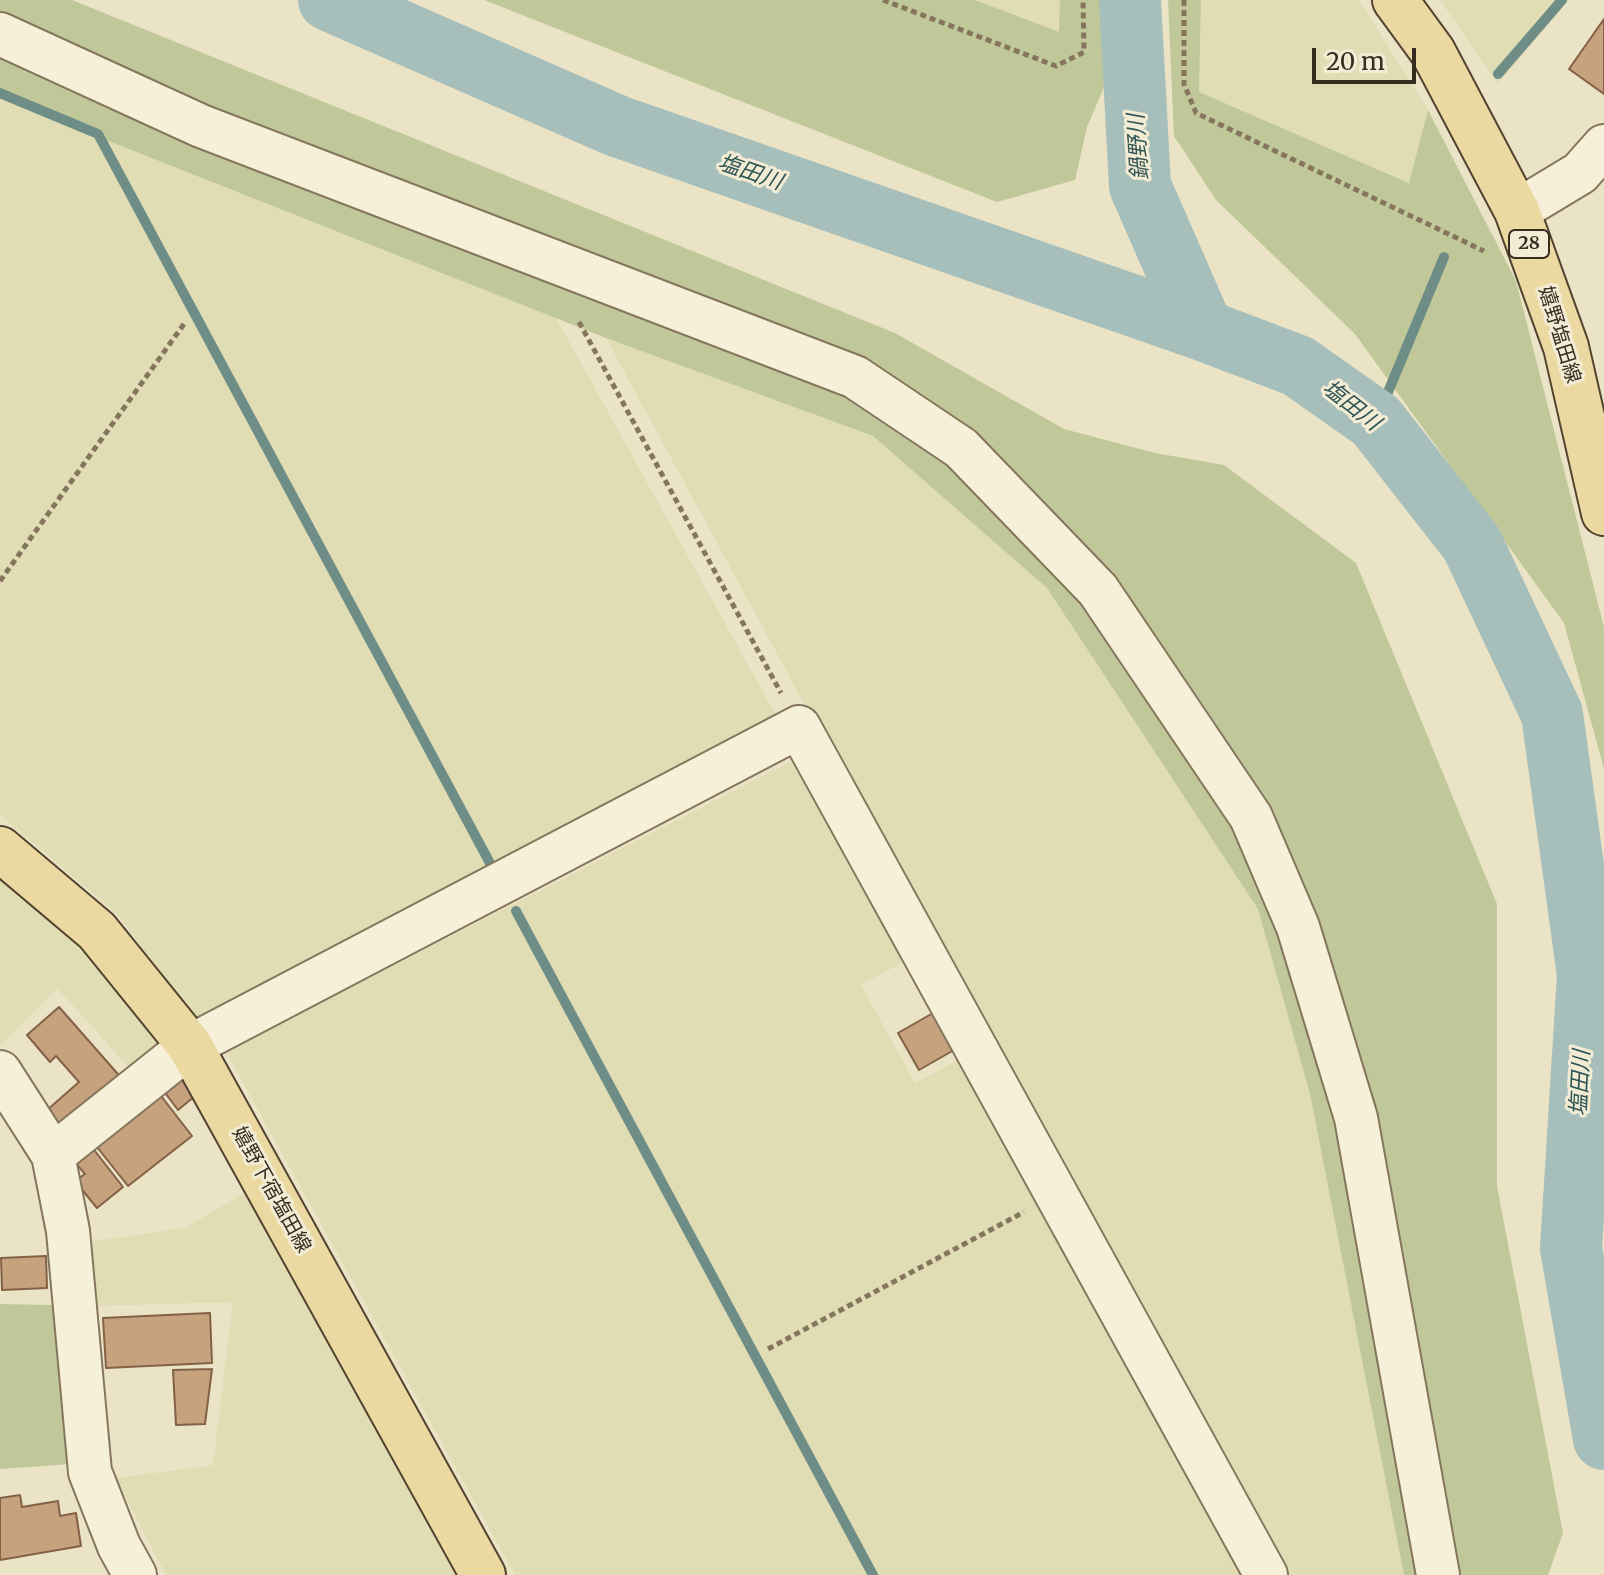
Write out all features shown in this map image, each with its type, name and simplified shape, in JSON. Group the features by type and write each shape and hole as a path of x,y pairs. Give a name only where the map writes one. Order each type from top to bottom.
{"main road":[{"name":"嬉野塩田線","path":"1395,0 1433,52 1517,211 1566,347 1601,489"},
{"name":"嬉野下宿塩田線","path":"0,849 97,931 190,1046 483,1575"}],"street":[{"path":"0,34 201,126 855,377 961,448 1098,590 1251,817 1298,927 1356,1118 1438,1575"},
{"path":"1517,211 1580,173 1604,146"},
{"path":"53,1155 190,1046 799,727 1266,1575"},
{"path":"0,1072 53,1155 68,1231 90,1472 119,1546 135,1575"}],"path":[{"path":"883,0 1056,66 1084,52 1083,0"},
{"path":"1184,0 1184,84 1196,113 1484,251"},
{"path":"579,322 799,727"},
{"path":"0,581 184,324"},
{"path":"768,1349 1056,1194"}],"shaded area":[{"path":"975,0 1060,0 1060,33"},
{"path":"1201,0 1359,0 1428,110 1410,183 1199,92"},
{"path":"1440,0 1569,0 1498,84"},
{"path":"0,98 556,318 778,719 198,1022 116,913 0,815"},
{"path":"606,338 873,436 1047,588 1258,909 1310,1094 1404,1575 1276,1575"},
{"path":"792,761 903,962 861,985 915,1083 957,1061 1240,1575 515,1575 226,1052"},
{"path":"0,875 86,945 168,1042 135,1074 57,988 0,1047"},
{"path":"249,1190 456,1575 166,1575 116,1478 213,1465 233,1302 97,1306 89,1242 185,1228"}],"green space":[{"path":"0,0 72,0 895,333 1064,429 1155,453 1224,465 1356,563 1497,904 1497,1186 1563,1533 1548,1575 1404,1575 1310,1094 1258,909 1047,588 873,436 606,338 0,98"},
{"path":"484,0 975,0 1059,32 1060,0 1108,0 1108,78 1087,127 1075,180 997,202"},
{"path":"1168,0 1201,0 1199,92 1409,183 1428,110 1516,281 1604,627 1604,769 1564,623 1355,334 1216,200 1174,136"},
{"path":"0,1304 53,1305 71,1464 0,1469"}],"building":[{"path":"1604,19 1604,94 1569,69"},
{"path":"59,1007 124,1081 65,1133 46,1111 79,1082 56,1056 50,1062 27,1035"},
{"path":"933,1013 954,1050 919,1070 898,1033"},
{"path":"174,1069 195,1096 178,1110 157,1082"},
{"path":"158,1092 192,1136 128,1186 93,1142"},
{"path":"91,1146 123,1187 97,1208 75,1181 85,1174 73,1160"},
{"path":"46,1256 47,1288 2,1290 1,1258"},
{"path":"210,1313 212,1363 106,1368 103,1318"},
{"path":"212,1369 205,1424 176,1425 173,1370"},
{"path":"20,1495 22,1507 58,1501 60,1516 76,1513 81,1546 0,1560 0,1498"}],"waterway":[{"name":"塩田川","path":"329,0 617,126 1298,366 1376,421 1472,544 1552,714 1588,975 1571,1248 1604,1439"},
{"name":"鍋野川","path":"1130,0 1140,186 1203,330"},
{"path":"1498,74 1562,0"},
{"path":"0,93 98,134 491,865"},
{"path":"1376,421 1444,257"},
{"path":"516,911 873,1575"}]}
